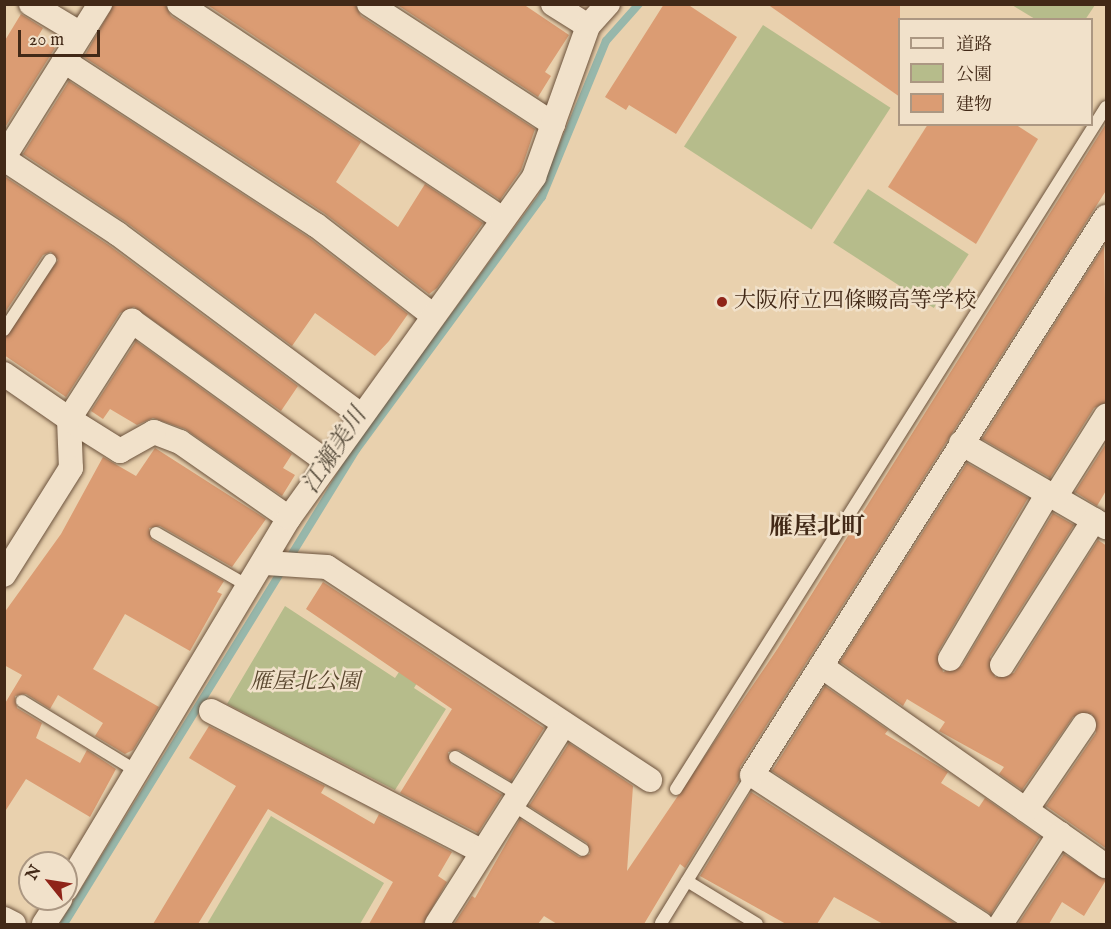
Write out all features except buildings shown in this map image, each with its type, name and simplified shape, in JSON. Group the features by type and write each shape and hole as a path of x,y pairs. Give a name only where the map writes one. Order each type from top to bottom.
{"street":[{"path":"32,4 81,34"},
{"path":"100,4 4,158 118,234 361,415"},
{"path":"179,4 502,219"},
{"path":"369,4 553,124"},
{"path":"553,4 588,26"},
{"path":"78,870 266,562 289,518 431,314 534,177 588,26 608,4"},
{"path":"64,61 316,225 431,314"},
{"path":"981,924 752,775 961,443 1107,217"},
{"path":"4,575 71,468 69,419 132,321 328,463"},
{"path":"4,374 120,451 154,432 180,442 289,518"},
{"path":"950,659 1052,495 1107,416"},
{"path":"961,443 1100,523 1002,665"},
{"path":"266,562 327,567 650,780"},
{"path":"821,666 1107,866"},
{"path":"211,711 483,852"},
{"path":"437,924 564,724"},
{"path":"1026,810 1084,725"},
{"path":"1001,924 1060,833"},
{"path":"44,924 52,911"},
{"path":"4,919 14,924"}],"lane":[{"path":"676,789 1107,107"},
{"path":"4,330 50,260"},
{"path":"156,533 250,588"},
{"path":"22,701 138,772"},
{"path":"455,757 583,849"},
{"path":"661,923 752,775"},
{"path":"687,881 757,924"}],"green space":[{"path":"1012,5 1095,5 1086,18 1033,18"},
{"path":"763,25 890,108 812,229 684,147"},
{"path":"868,189 969,254 934,308 833,243"},
{"name":"雁屋北公園","path":"285,606 395,678 417,645 434,655 414,688 446,709 395,790 227,704"},
{"path":"271,816 384,883 360,924 207,924"}],"waterway":[{"name":"江瀬美川","path":"64,924 356,450 542,197 606,41 639,4"}],"place":[{"name":"大阪府立四條畷高等学校","path":"722,302"}],"district":[{"name":"雁屋北町","path":"817,528"}]}
